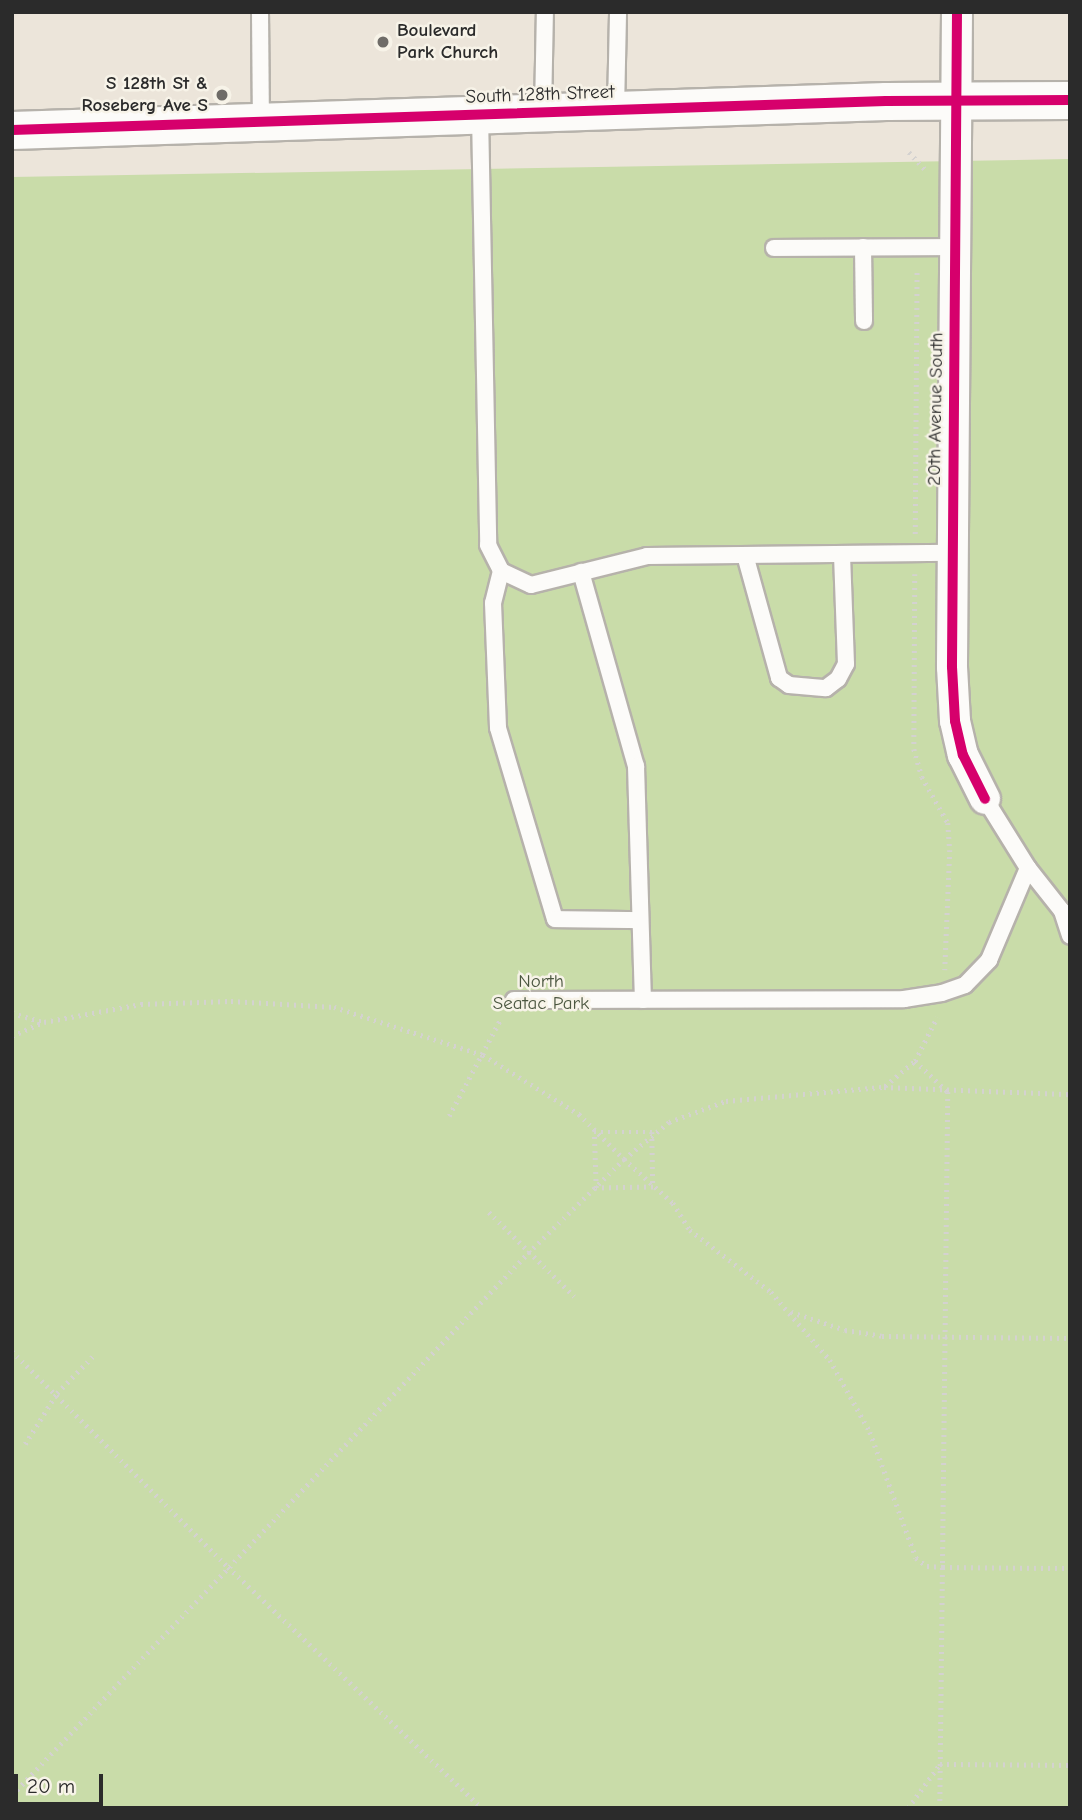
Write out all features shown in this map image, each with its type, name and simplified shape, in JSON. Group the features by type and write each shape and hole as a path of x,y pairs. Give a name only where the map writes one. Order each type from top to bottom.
{"street":[{"name":"20th Avenue South","path":"957,12 952,553 955,721 963,755 985,799"},
{"name":"South 128th Street","path":"12,130 957,100 1070,100"}],"lane":[{"path":"260,12 261,121"},
{"path":"543,112 545,12"},
{"path":"616,110 618,12"},
{"path":"480,114 488,545 501,571 531,585 647,556 952,553"},
{"path":"863,247 863,321"},
{"path":"774,248 955,247"},
{"path":"745,555 779,678 789,685 826,688 838,679 846,664 842,555"},
{"path":"501,571 493,603 498,728 555,919 640,920"},
{"path":"581,572 636,766 643,1000"},
{"path":"985,799 1027,867 1062,911 1070,936"},
{"path":"514,1000 904,999 942,993 965,985 989,960 1027,867"}],"path":[{"path":"884,1087 915,1061 934,1026 942,993"},
{"path":"449,1116 514,1000"},
{"path":"12,1036 44,1021 141,1004 278,1003 334,1007 483,1055 579,1114 594,1132 673,1203 690,1230 789,1311 830,1360 853,1397 883,1462 916,1558 928,1566 943,1567 1070,1567"},
{"path":"12,1013 44,1021"},
{"path":"915,1061 947,1092 940,1808"},
{"path":"12,1795 528,1253 652,1132 726,1101 884,1087 947,1092 1070,1094"},
{"path":"594,1132 652,1132"},
{"path":"594,1132 596,1188"},
{"path":"652,1132 653,1187"},
{"path":"596,1188 653,1187"},
{"path":"489,1212 574,1296"},
{"path":"789,1311 845,1330 946,1337 1070,1338"},
{"path":"12,1351 57,1393 228,1567 482,1808"},
{"path":"24,1444 57,1393 93,1356"},
{"path":"940,1764 1070,1765"},
{"path":"908,1808 940,1764"}],"green space":[{"name":"North Seatac Park","path":"1070,159 1070,1808 12,1808 12,177"}],"cycle path":[{"path":"957,12 952,667 955,721 963,755 985,799"},
{"path":"12,130 886,101 1070,100"}],"place":[{"name":"Boulevard Park Church","path":"383,42"},
{"name":"S 128th St & Roseberg Ave S","path":"222,95"}]}
